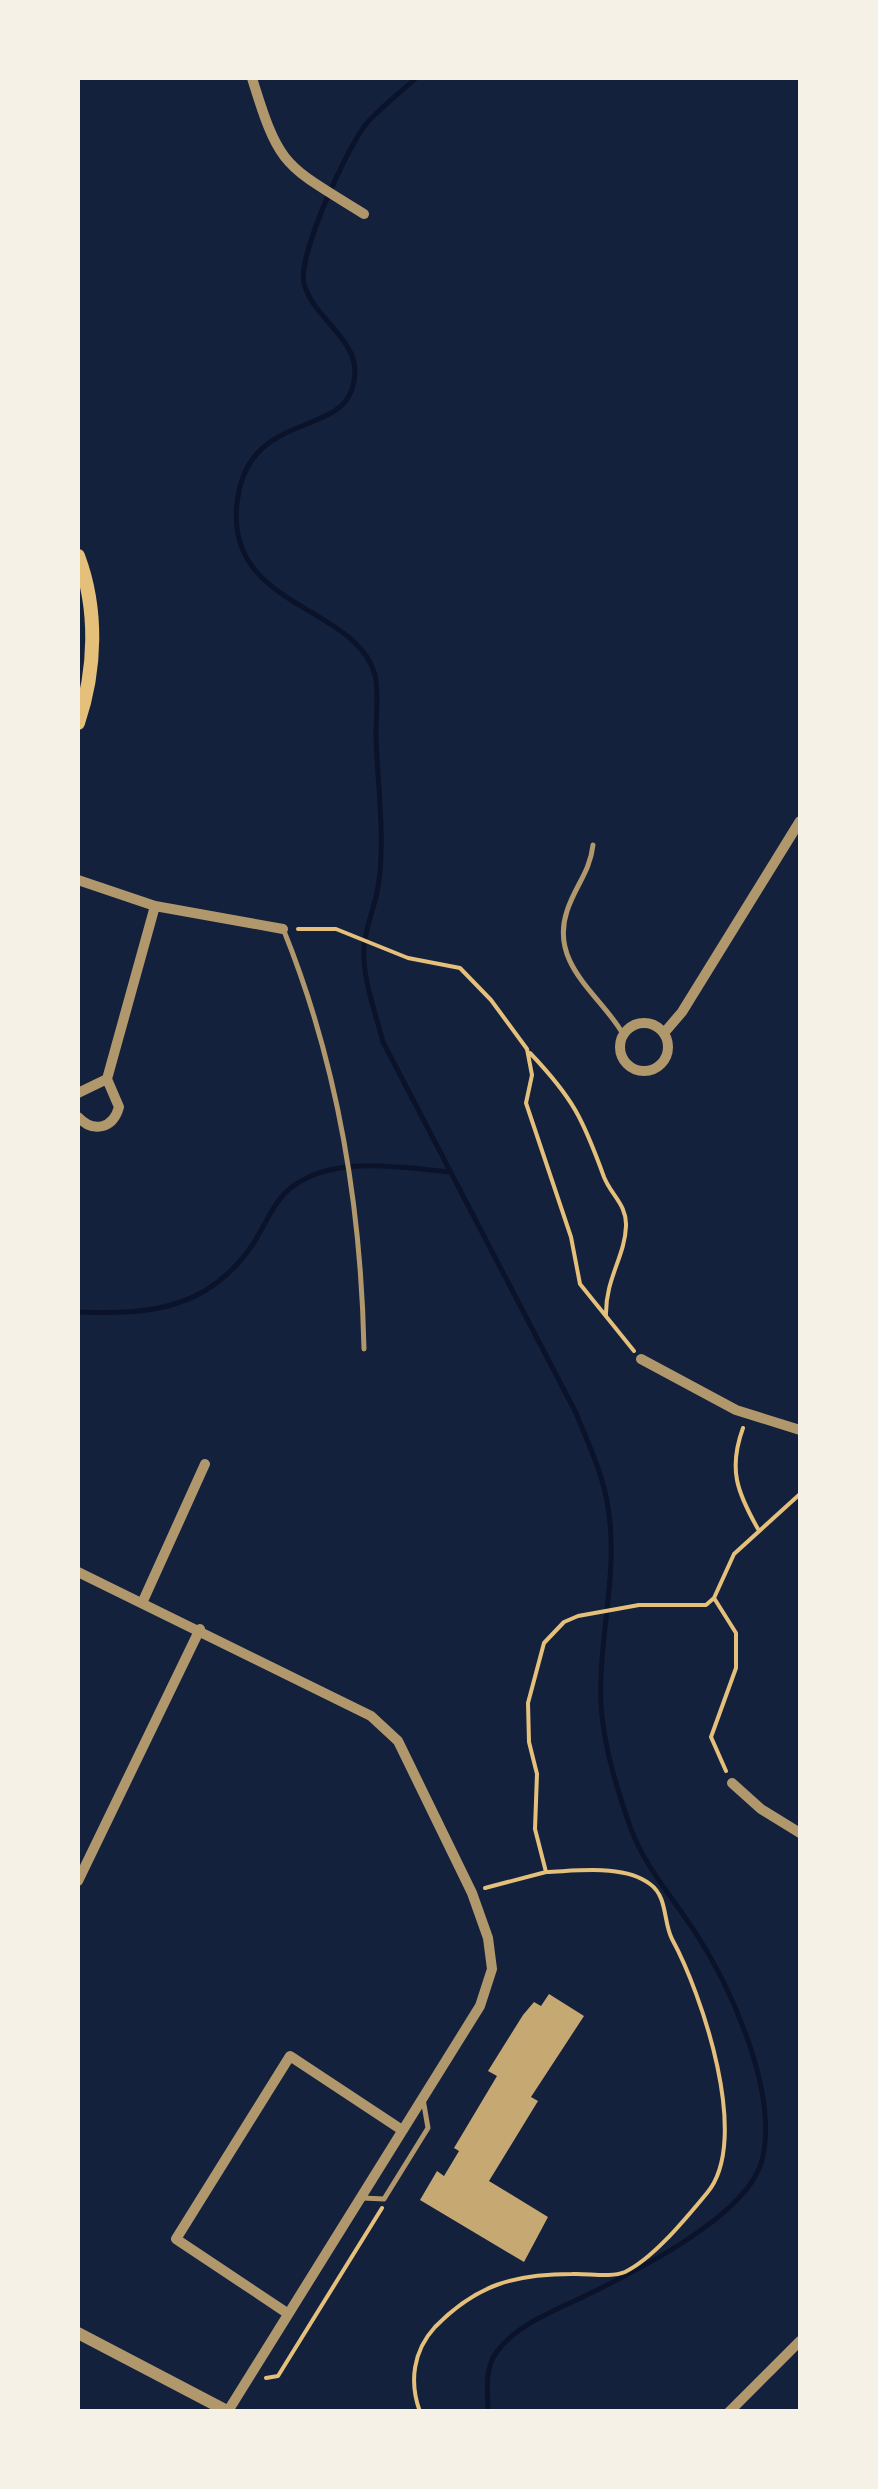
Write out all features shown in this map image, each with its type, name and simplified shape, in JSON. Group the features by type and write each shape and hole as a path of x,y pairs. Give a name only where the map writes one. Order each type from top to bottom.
{"main road":[{"path":"78,556 92,625 89,684 78,723"}],"street":[{"path":"252,78 272,142 284,161 364,214"},
{"path":"664,1033 644,1023 624,1034 621,1056 638,1071 650,1071 666,1056 664,1033 682,1012 800,821"},
{"path":"78,880 154,906 283,928"},
{"path":"78,1117 95,1128 114,1120 118,1100 107,1079 154,906"},
{"path":"78,1094 107,1079"},
{"path":"641,1359 748,1414 800,1430"},
{"path":"142,1601 205,1464"},
{"path":"78,1572 200,1628 371,1716 398,1741 433,1804 472,1893 492,1968 480,2006 228,2411 78,2333"},
{"path":"78,1881 200,1628"},
{"path":"732,1783 761,1809 800,1833"},
{"path":"287,2313 176,2239 290,2056 402,2130"},
{"path":"730,2412 800,2340"}],"lane":[{"path":"593,846 588,873 567,910 565,938 581,984 624,1034"},
{"path":"283,928 305,983 339,1100 362,1274 364,1348"},
{"path":"360,2198 384,2199 428,2128 423,2097"}],"path":[{"path":"283,928 336,929 408,958 460,968 473,978 527,1049 575,1102 604,1178 624,1208 626,1226 606,1288 606,1318"},
{"path":"527,1049 532,1076 526,1103 571,1236 580,1284 641,1359"},
{"path":"748,1414 733,1464 736,1490 758,1529"},
{"path":"546,1872 536,1829 538,1774 529,1742 528,1703 544,1643 564,1622 578,1616 638,1605 706,1606 714,1598 734,1554 800,1494"},
{"path":"714,1598 736,1633 736,1668 711,1738 732,1783"},
{"path":"420,2412 413,2384 418,2354 428,2334 470,2297 496,2282 567,2274 621,2274 638,2264 714,2182 723,2122 717,2048 654,1885 636,1877 600,1871 546,1872 486,1888"},
{"path":"261,2378 278,2376 382,2210 384,2199"}],"building":[{"path":"549,1994 584,2016 531,2097 538,2101 489,2181 548,2217 524,2262 420,2200 437,2171 444,2176 459,2151 454,2148 497,2076 488,2071 523,2015 534,2002 541,2006"}],"waterway":[{"path":"416,78 366,124 358,137 325,203 304,270 310,298 353,358 352,389 343,404 329,414 274,440 257,454 244,474 237,503 239,538 251,565 270,585 344,633 363,652 375,675 381,850 364,958 373,1006 383,1042 576,1413 599,1471 611,1532 601,1679 602,1720 612,1767 637,1843 709,1955 737,2011 758,2073 765,2133 762,2160 752,2181 713,2221 631,2272 537,2319 504,2343 490,2367 488,2412"},
{"path":"78,1312 154,1309 198,1295 236,1266 292,1187 327,1170 368,1166 449,1172"}]}
